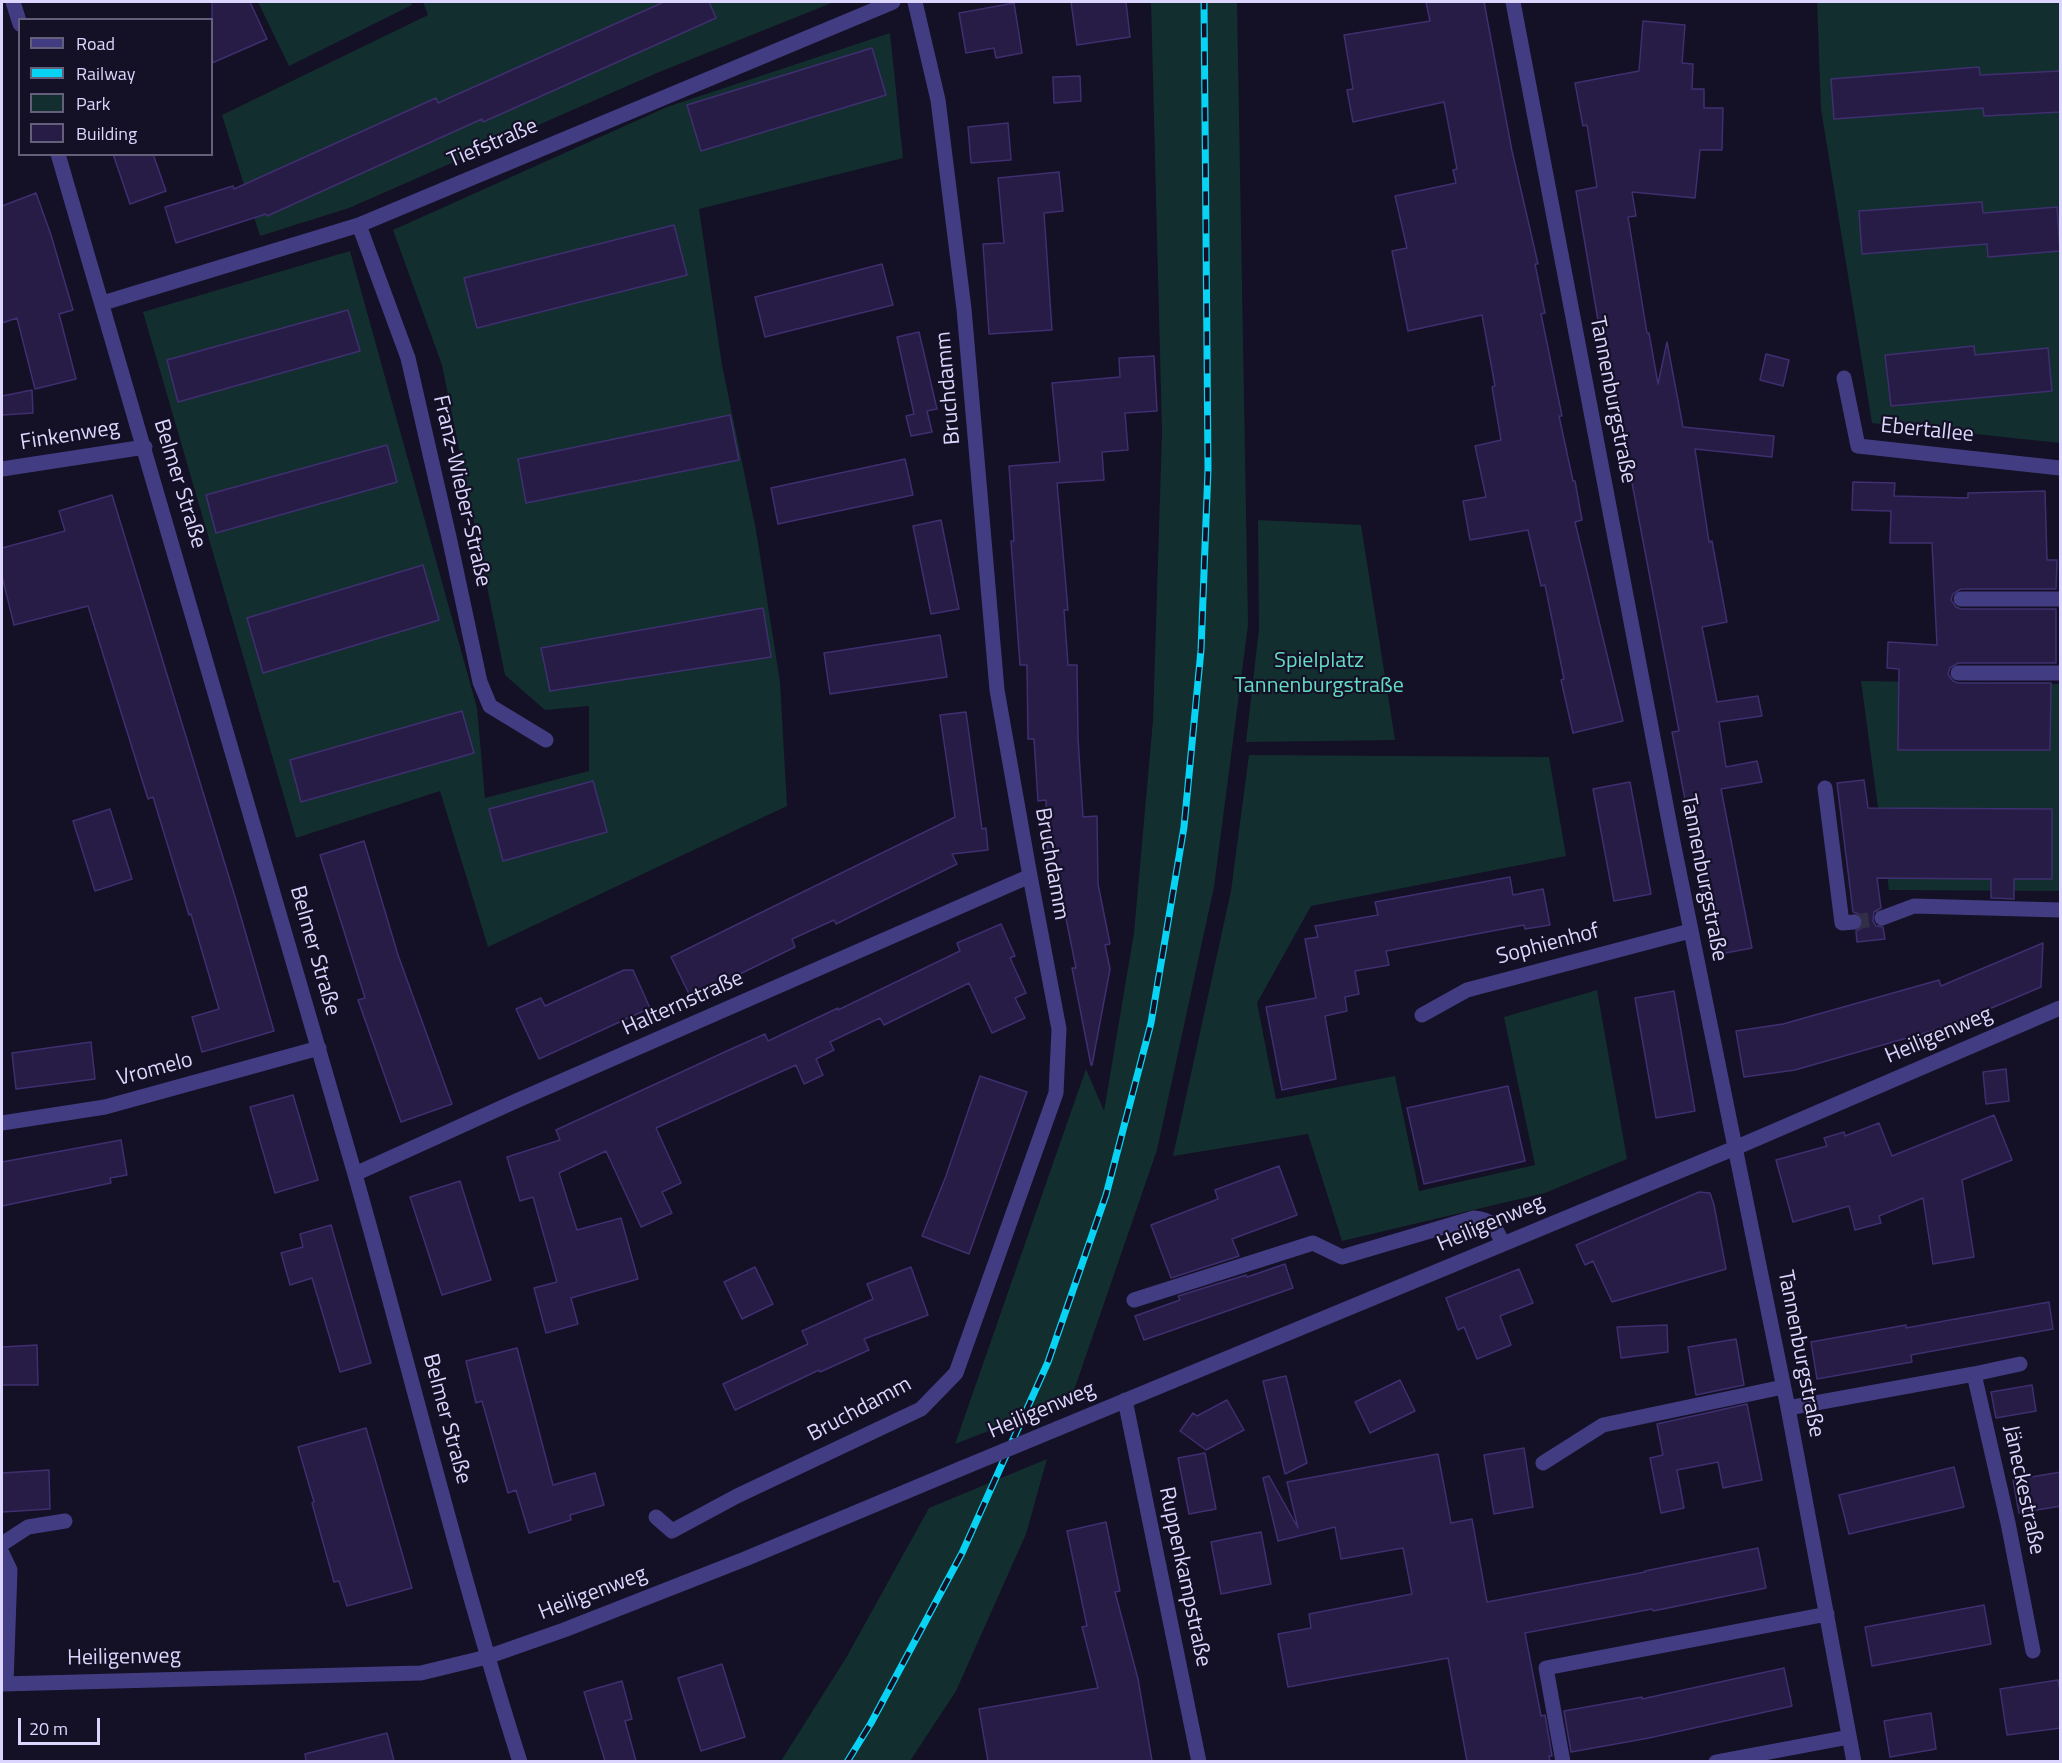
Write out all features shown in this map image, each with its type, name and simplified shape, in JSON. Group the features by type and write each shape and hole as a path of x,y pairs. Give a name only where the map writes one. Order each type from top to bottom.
{"street":[{"path":"13,2 18,18"},
{"name":"Tiefstraße","path":"103,303 359,225 893,2"},
{"name":"Bruchdamm","path":"656,1517 672,1531 737,1496 921,1409 956,1373 1056,1093 1059,1029 997,690 964,309 938,100 915,2"},
{"name":"Tannenburgstraße","path":"1513,2 1690,931 1788,1407 1854,1761"},
{"name":"Belmer Straße","path":"59,156 319,1048 487,1657 520,1761"},
{"name":"Franz-Wieber-Straße","path":"359,225 408,358 480,682 490,706 546,740"},
{"name":"Ebertallee","path":"1844,378 1858,446 2061,468"},
{"name":"Finkenweg","path":"2,469 145,447"},
{"path":"1961,599 2061,599"},
{"path":"1958,673 2061,673"},
{"path":"1825,788 1842,923 1854,922"},
{"name":"Halternstraße","path":"355,1174 527,1096 1030,876"},
{"path":"1882,918 1914,906 2061,910"},
{"name":"Sophienhof","path":"1422,1015 1467,990 1690,931"},
{"name":"Heiligenweg","path":"4,1684 420,1673 487,1657 564,1630 745,1560 1735,1148 2061,1008"},
{"name":"Vromelo","path":"2,1124 105,1107 319,1048"},
{"path":"1134,1300 1313,1243 1342,1257 1474,1218 1488,1219 1496,1228 1503,1244"},
{"path":"1788,1407 2020,1364"},
{"name":"Jäneckestraße","path":"1974,1374 2013,1545 2033,1651"},
{"path":"1543,1463 1603,1425 1784,1387"},
{"name":"Ruppenkampstraße","path":"1125,1401 1199,1761"},
{"path":"2,1544 28,1527 65,1521"},
{"path":"2,1553 10,1570 4,1684"},
{"path":"1563,1761 1546,1668 1827,1614"},
{"path":"1716,1761 1850,1737"}],"green space":[{"path":"258,2 411,2 412,5 289,66"},
{"path":"423,2 834,2 657,73 349,208 260,236 222,115 428,15"},
{"path":"1151,2 1237,2 1248,625 1214,887 1157,1150 1071,1399 955,1444 1086,1069 1104,1111 1134,933 1153,720 1162,432"},
{"path":"1817,2 2060,2 2060,443 1872,423 1821,109"},
{"path":"890,33 903,158 699,209 722,365 756,530 780,682 787,806 488,947 440,791 296,838 143,312 350,251 477,708 485,798 589,771 589,706 545,710 505,675 442,365 393,230 667,107"},
{"name":"Spielplatz Tannenburgstraße","path":"1258,520 1361,525 1395,740 1246,742 1259,629"},
{"path":"1861,681 2060,684 2060,891 1889,890"},
{"path":"1249,755 1549,757 1566,856 1311,906 1257,1003 1276,1099 1395,1076 1419,1191 1535,1165 1504,1017 1597,990 1627,1159 1545,1193 1342,1241 1308,1134 1173,1156 1231,891"},
{"path":"1047,1459 1026,1534 956,1691 910,1761 781,1761 846,1658 929,1508"}],"building":[{"path":"212,2 250,2 267,39 213,63"},
{"path":"664,2 709,2 716,18 483,122 482,119 267,216 266,214 176,243 165,207 233,186 234,189 436,98 438,103"},
{"path":"1071,2 1126,2 1130,37 1077,45"},
{"path":"1426,2 1484,2 1512,151 1538,264 1535,264 1545,313 1541,314 1562,416 1559,416 1582,520 1575,522 1623,721 1573,733 1561,680 1564,679 1545,585 1541,586 1528,530 1470,540 1463,501 1486,497 1475,446 1501,440 1492,387 1495,386 1482,315 1408,331 1392,251 1407,248 1395,196 1456,183 1453,170 1457,169 1444,102 1353,122 1347,90 1353,89 1344,35 1430,21"},
{"path":"1014,3 1022,53 996,58 994,48 966,53 959,13"},
{"path":"1643,21 1685,25 1682,63 1693,64 1692,89 1704,89 1704,108 1723,108 1722,150 1700,150 1695,198 1632,192 1636,216 1628,217 1647,333 1649,333 1658,384 1667,342 1683,427 1774,436 1772,457 1695,449 1709,542 1712,541 1727,622 1702,627 1717,702 1758,696 1762,716 1719,722 1726,767 1757,761 1762,782 1721,789 1752,948 1715,955 1672,732 1679,731 1622,430 1620,430 1600,332 1576,191 1597,187 1587,125 1583,126 1575,83 1639,71"},
{"path":"872,48 886,95 701,151 687,105"},
{"path":"1979,67 1980,75 2060,71 2061,112 1984,116 1983,108 1834,119 1831,79"},
{"path":"1080,76 1081,101 1054,103 1053,77"},
{"path":"1008,123 1011,160 971,163 968,127"},
{"path":"114,156 154,156 166,191 130,204"},
{"path":"1059,172 1063,211 1044,213 1052,330 989,334 983,244 1004,243 998,178"},
{"path":"36,193 73,310 59,314 76,379 35,389 17,318 2,323 2,206"},
{"path":"1982,202 1983,213 2057,207 2060,251 1988,257 1987,244 1862,254 1859,211"},
{"path":"674,225 687,275 477,328 464,278"},
{"path":"882,264 893,305 765,337 755,297"},
{"path":"348,310 360,351 178,402 167,360"},
{"path":"919,332 937,409 927,411 932,432 911,436 906,416 914,414 897,337"},
{"path":"1974,346 1975,355 2048,348 2052,391 1891,406 1885,355"},
{"path":"1766,354 1789,360 1783,386 1760,380"},
{"path":"1154,356 1157,411 1125,413 1128,450 1102,452 1104,480 1057,483 1068,610 1064,610 1068,665 1077,665 1078,738 1083,817 1097,816 1098,884 1110,944 1105,945 1110,969 1091,1065 1072,968 1076,968 1055,864 1048,864 1046,800 1038,801 1034,739 1028,739 1027,665 1020,665 1011,541 1014,541 1009,466 1060,462 1052,383 1120,377 1119,358"},
{"path":"32,390 33,413 2,415 2,396"},
{"path":"730,415 739,460 526,503 518,459"},
{"path":"387,445 397,482 216,533 206,495"},
{"path":"905,459 913,495 778,524 771,488"},
{"path":"1853,482 1895,483 1894,496 1968,498 1968,493 2045,491 2047,560 2057,560 2056,589 1961,589 1953,594 1951,600 1956,607 1961,609 2056,609 2056,663 1958,663 1950,668 1948,674 1953,681 1958,683 2051,683 2050,750 1898,750 1899,669 1887,668 1888,642 1937,645 1932,543 1890,543 1891,511 1852,510"},
{"path":"112,495 274,1031 202,1052 192,1017 219,1009 153,797 148,799 88,606 14,625 2,576 2,548 65,531 59,511"},
{"path":"941,520 959,609 931,614 913,526"},
{"path":"423,565 439,620 263,673 247,618"},
{"path":"763,608 771,657 550,691 541,648"},
{"path":"940,635 947,677 830,694 824,653"},
{"path":"462,711 474,753 301,802 290,760"},
{"path":"966,712 982,829 986,828 988,850 952,854 957,864 836,924 834,920 792,939 795,947 691,998 671,957 955,817 940,715"},
{"path":"1864,780 1868,808 2052,809 2052,879 2014,879 2014,899 1991,898 1991,879 1877,878 1881,908 1874,912 1873,921 1876,926 1883,927 1885,939 1857,942 1856,931 1863,927 1864,921 1859,914 1853,912 1837,783"},
{"path":"593,781 607,832 503,861 489,809"},
{"path":"1630,782 1651,894 1614,901 1593,789"},
{"path":"110,809 132,879 95,891 73,821"},
{"path":"364,841 398,955 452,1104 401,1122 358,1000 365,998 320,855"},
{"path":"1510,877 1513,895 1543,889 1550,925 1525,929 1524,925 1386,951 1389,965 1355,971 1359,994 1345,997 1347,1011 1325,1016 1336,1079 1282,1090 1266,1007 1316,998 1305,939 1318,937 1315,926 1378,915 1375,902"},
{"path":"1001,924 1015,956 1010,958 1026,993 1015,998 1025,1018 992,1033 969,983 884,1025 880,1018 830,1042 834,1050 816,1059 823,1075 804,1084 796,1065 656,1128 681,1183 662,1192 672,1213 641,1227 606,1151 559,1173 577,1230 621,1218 638,1279 571,1298 578,1324 546,1333 534,1288 557,1282 533,1197 520,1201 507,1157 560,1140 556,1130 765,1034 768,1041 838,1008 838,1010 960,951 957,943"},
{"path":"2043,943 2041,987 1949,1026 1795,1070 1744,1077 1736,1031 1783,1024 1939,980 1941,986"},
{"path":"624,970 633,970 650,1008 539,1059 516,1009 541,998 545,1006"},
{"path":"1674,991 1695,1111 1656,1118 1635,998"},
{"path":"91,1042 95,1079 16,1089 12,1053"},
{"path":"2006,1069 2009,1101 1986,1104 1983,1072"},
{"path":"980,1076 1027,1092 969,1254 922,1236 946,1176"},
{"path":"1508,1086 1525,1161 1424,1184 1407,1108"},
{"path":"293,1095 318,1180 275,1193 250,1107"},
{"path":"1994,1115 2012,1160 1962,1180 1974,1257 1933,1264 1923,1198 1879,1216 1881,1223 1855,1230 1849,1206 1793,1222 1776,1160 1827,1146 1824,1138 1844,1132 1845,1136 1879,1123 1892,1156"},
{"path":"121,1140 127,1175 110,1178 111,1183 2,1206 2,1162"},
{"path":"1279,1166 1297,1215 1232,1239 1239,1256 1171,1278 1151,1225 1218,1199 1215,1190"},
{"path":"460,1181 491,1280 442,1295 410,1197"},
{"path":"1699,1192 1710,1193 1726,1269 1612,1302 1593,1261 1585,1265 1576,1245"},
{"path":"331,1225 371,1363 340,1372 312,1278 290,1285 281,1253 303,1247 300,1234"},
{"path":"1285,1264 1293,1288 1144,1340 1135,1316 1180,1300 1178,1296"},
{"path":"755,1267 773,1304 742,1319 724,1282"},
{"path":"911,1267 928,1315 864,1339 869,1350 820,1372 819,1370 735,1410 723,1384 808,1344 802,1331 873,1299 867,1284"},
{"path":"1519,1269 1533,1303 1500,1316 1511,1345 1477,1359 1464,1327 1458,1330 1446,1298"},
{"path":"2049,1302 2053,1329 1911,1355 1912,1362 1817,1379 1811,1342 1906,1325 1906,1328"},
{"path":"1667,1325 1668,1352 1621,1358 1617,1327"},
{"path":"1736,1339 1744,1385 1696,1395 1688,1347"},
{"path":"37,1345 38,1385 2,1385 2,1347"},
{"path":"517,1348 553,1485 595,1473 604,1505 570,1515 571,1520 529,1533 516,1490 508,1493 482,1401 476,1403 466,1361"},
{"path":"1286,1376 1307,1463 1285,1474 1263,1381"},
{"path":"1400,1380 1415,1411 1370,1433 1355,1402"},
{"path":"2032,1385 2036,1411 1996,1418 1991,1392"},
{"path":"1227,1400 1244,1430 1206,1450 1180,1431 1193,1413 1197,1416"},
{"path":"1747,1404 1762,1480 1723,1488 1718,1462 1677,1470 1684,1508 1661,1513 1650,1458 1663,1455 1657,1424"},
{"path":"366,1428 412,1588 347,1606 339,1581 334,1582 298,1447"},
{"path":"1524,1448 1533,1507 1494,1514 1484,1455"},
{"path":"1205,1453 1216,1509 1189,1514 1178,1458"},
{"path":"1438,1454 1451,1523 1472,1519 1487,1602 1758,1548 1766,1588 1653,1611 1652,1609 1525,1633 1541,1716 1545,1715 1552,1756 1549,1756 1550,1761 1467,1761 1448,1658 1288,1687 1278,1634 1311,1628 1309,1614 1412,1594 1403,1548 1341,1559 1335,1527 1278,1541 1263,1478 1269,1476 1298,1528 1287,1482"},
{"path":"1954,1467 1964,1507 1849,1534 1839,1495"},
{"path":"49,1470 50,1509 2,1512 2,1473"},
{"path":"2061,1472 2061,1506 2019,1513 2013,1480"},
{"path":"1106,1522 1120,1591 1115,1592 1138,1679 1152,1761 988,1761 979,1709 1098,1688 1082,1627 1087,1626 1067,1531"},
{"path":"1261,1532 1271,1584 1221,1594 1211,1542"},
{"path":"1984,1605 1991,1644 1872,1666 1865,1627"},
{"path":"722,1664 745,1737 701,1751 678,1678"},
{"path":"1784,1668 1792,1706 1649,1738 1571,1752 1564,1711 1642,1697 1642,1699"},
{"path":"2058,1680 2061,1695 2061,1728 2007,1735 2000,1689"},
{"path":"622,1681 632,1719 625,1721 636,1761 605,1761 584,1692"},
{"path":"1931,1713 1936,1749 1890,1757 1884,1721"},
{"path":"387,1733 394,1761 306,1761 305,1754"}],"tunnel":[{"path":"1854,922 1882,918"}],"railway":[{"path":"847,1762 871,1723 962,1553 1048,1362 1106,1195 1151,1023 1184,827 1201,650 1208,469 1204,2"}]}
